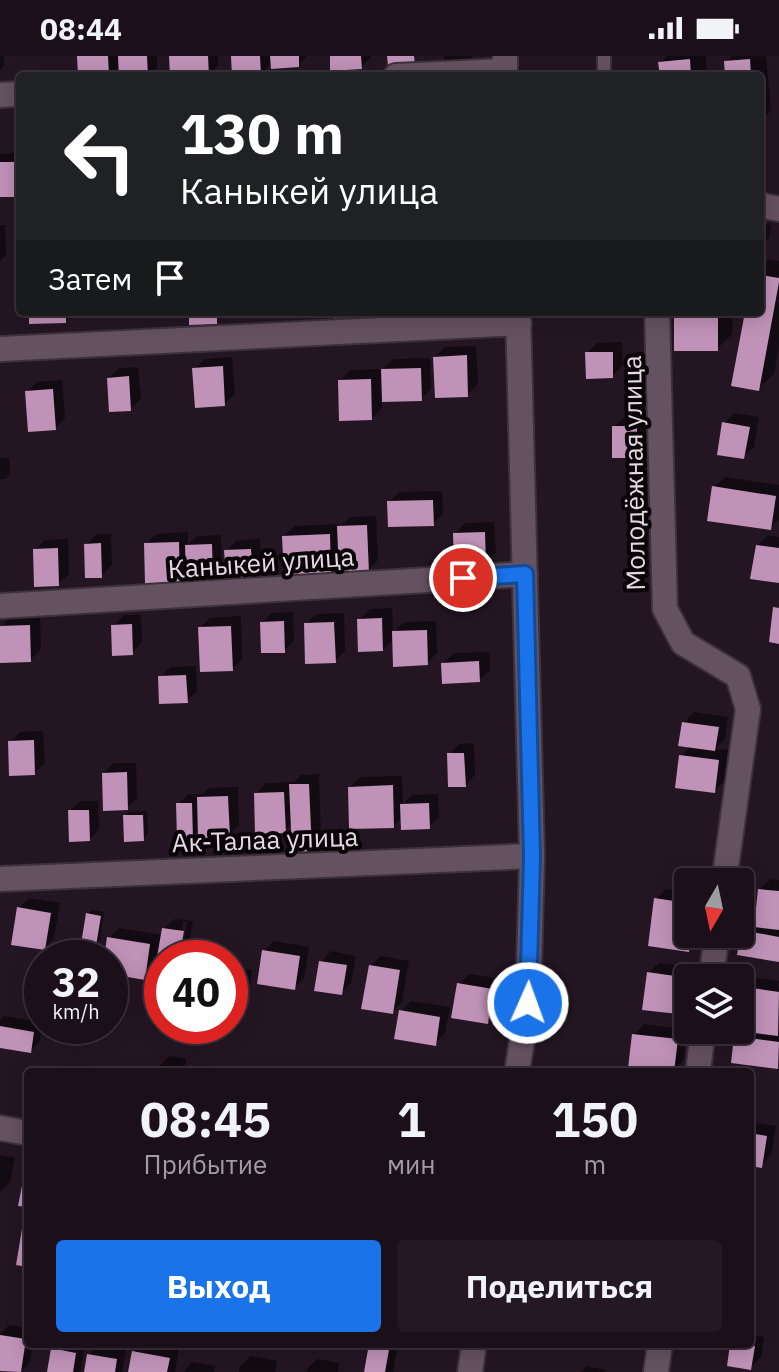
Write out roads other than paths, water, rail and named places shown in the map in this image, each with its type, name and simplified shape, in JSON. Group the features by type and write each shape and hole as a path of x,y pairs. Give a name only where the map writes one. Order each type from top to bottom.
{"street":[{"path":"450,72 505,68"},
{"name":"Молодёжная улица","path":"657,316 665,609 683,643 738,676 748,709 726,868"},
{"path":"0,349 519,318 532,856 528,1003 518,1068"},
{"name":"Каныкей улица","path":"0,606 525,574"},
{"name":"Ак-Талаа улица","path":"0,879 532,856"},
{"path":"698,1068 701,1044"},
{"path":"0,1128 24,1132"},
{"path":"470,1372 473,1348"},
{"path":"656,1372 659,1348"}]}
